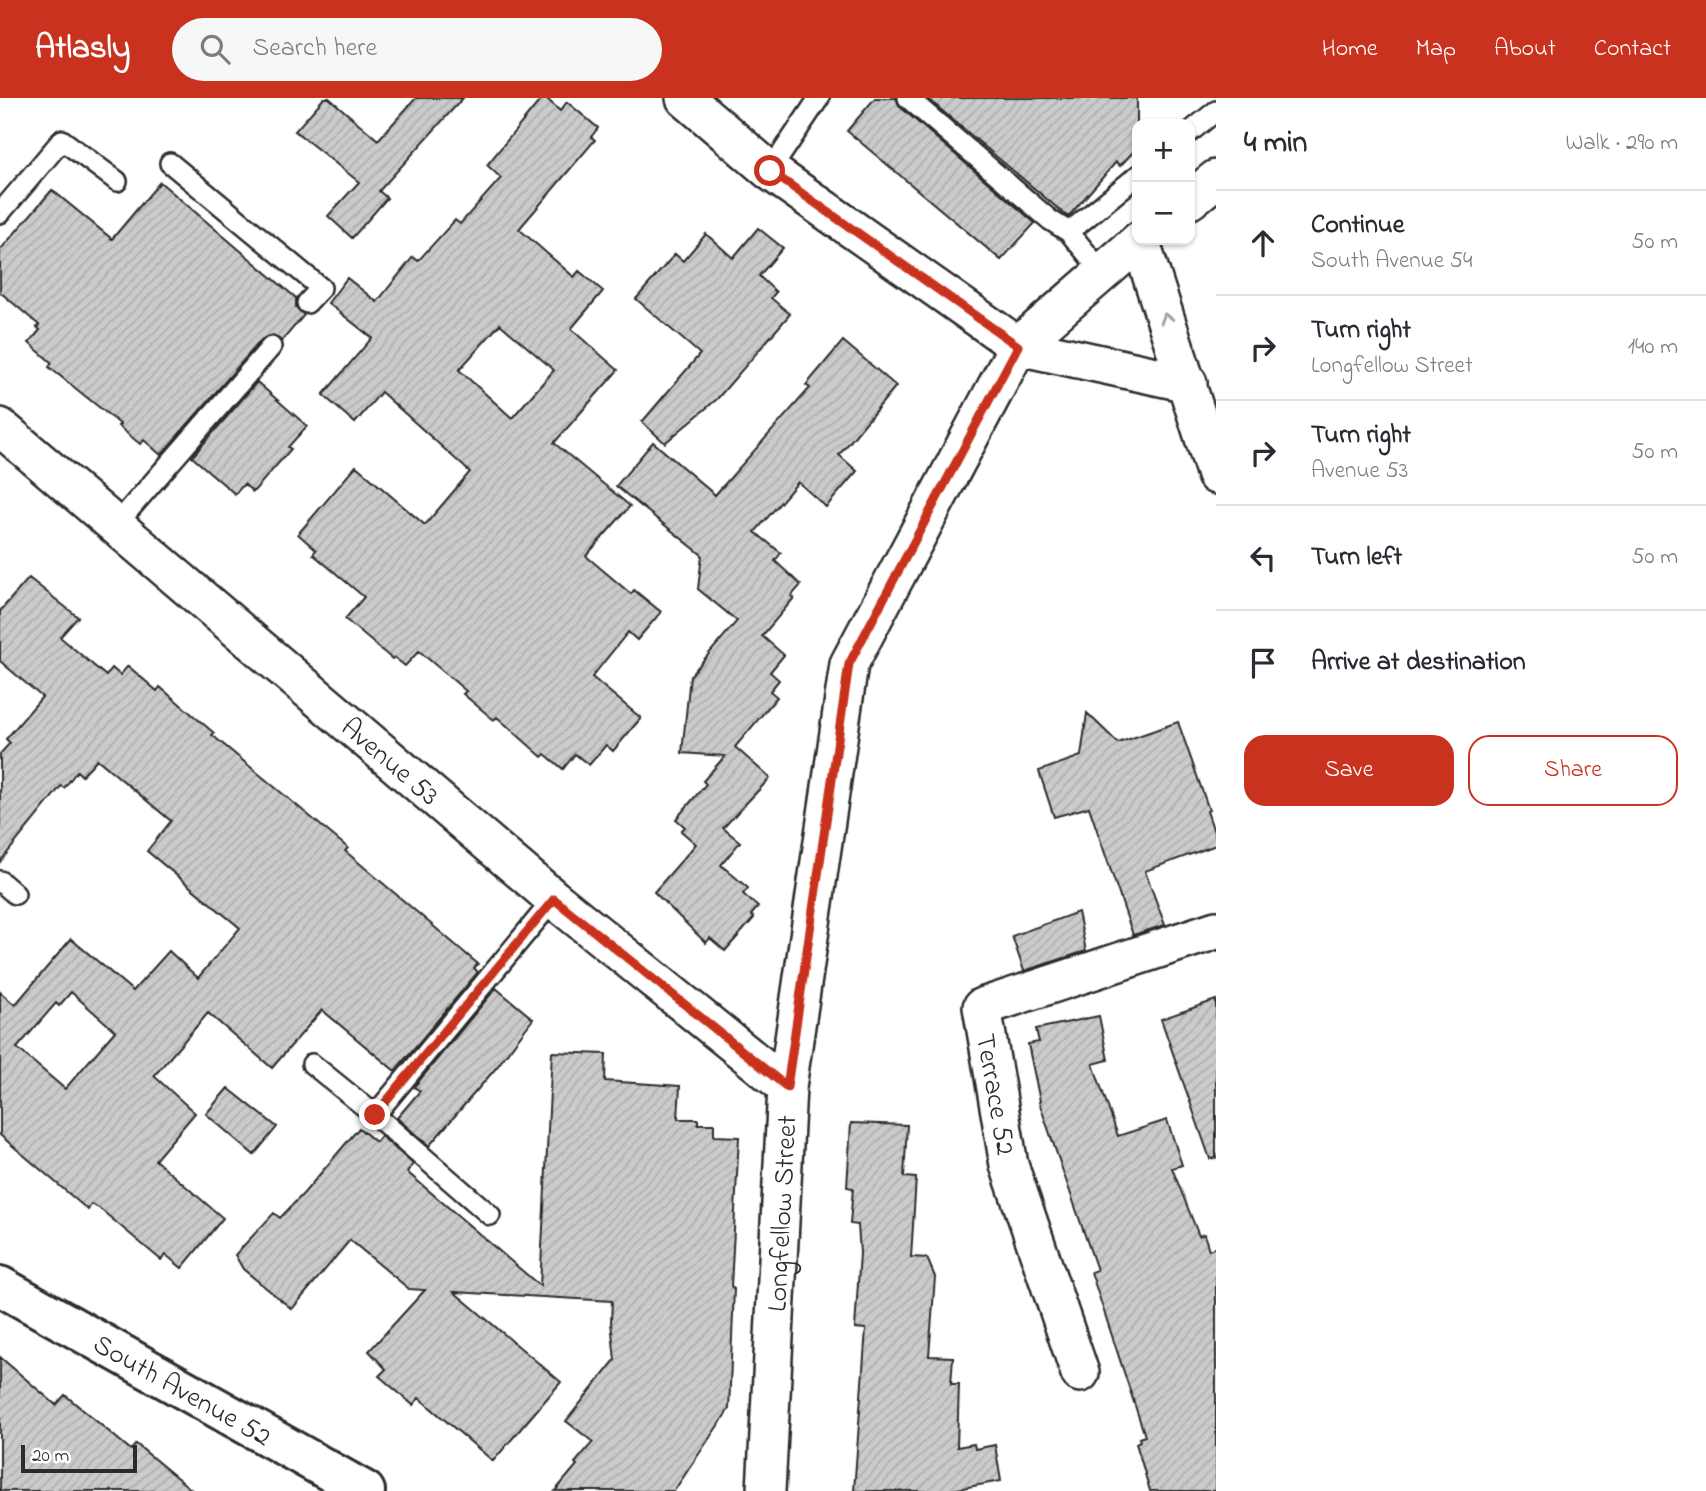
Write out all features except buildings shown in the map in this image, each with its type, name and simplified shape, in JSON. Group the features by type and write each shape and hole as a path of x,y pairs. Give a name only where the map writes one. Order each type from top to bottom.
{"street":[{"path":"685,98 770,171 1018,346 1188,383"},
{"path":"1195,196 1216,178"},
{"name":"Longfellow Street","path":"766,1491 787,1087 849,664 1018,346 1134,245"},
{"path":"1142,245 1216,475"},
{"name":"Avenue 53","path":"0,427 554,899 787,1087"},
{"name":"Terrace 52","path":"1080,1373 1009,1165 982,1007 1216,930"},
{"name":"South Avenue 52","path":"0,1286 365,1491"}],"lane":[{"path":"770,171 819,98"},
{"path":"908,98 1050,220 1069,232 1102,272"},
{"path":"1195,128 1216,110 1204,98"},
{"path":"0,213 62,140 117,181"},
{"path":"170,163 320,288 307,303"},
{"path":"1069,232 1132,180"},
{"path":"115,526 271,347"},
{"path":"0,881 15,894"},
{"path":"375,1115 554,899"},
{"path":"312,1064 490,1215"}],"route":[{"path":"375,1115 554,899 787,1087 849,664 1018,346 770,171"}]}
